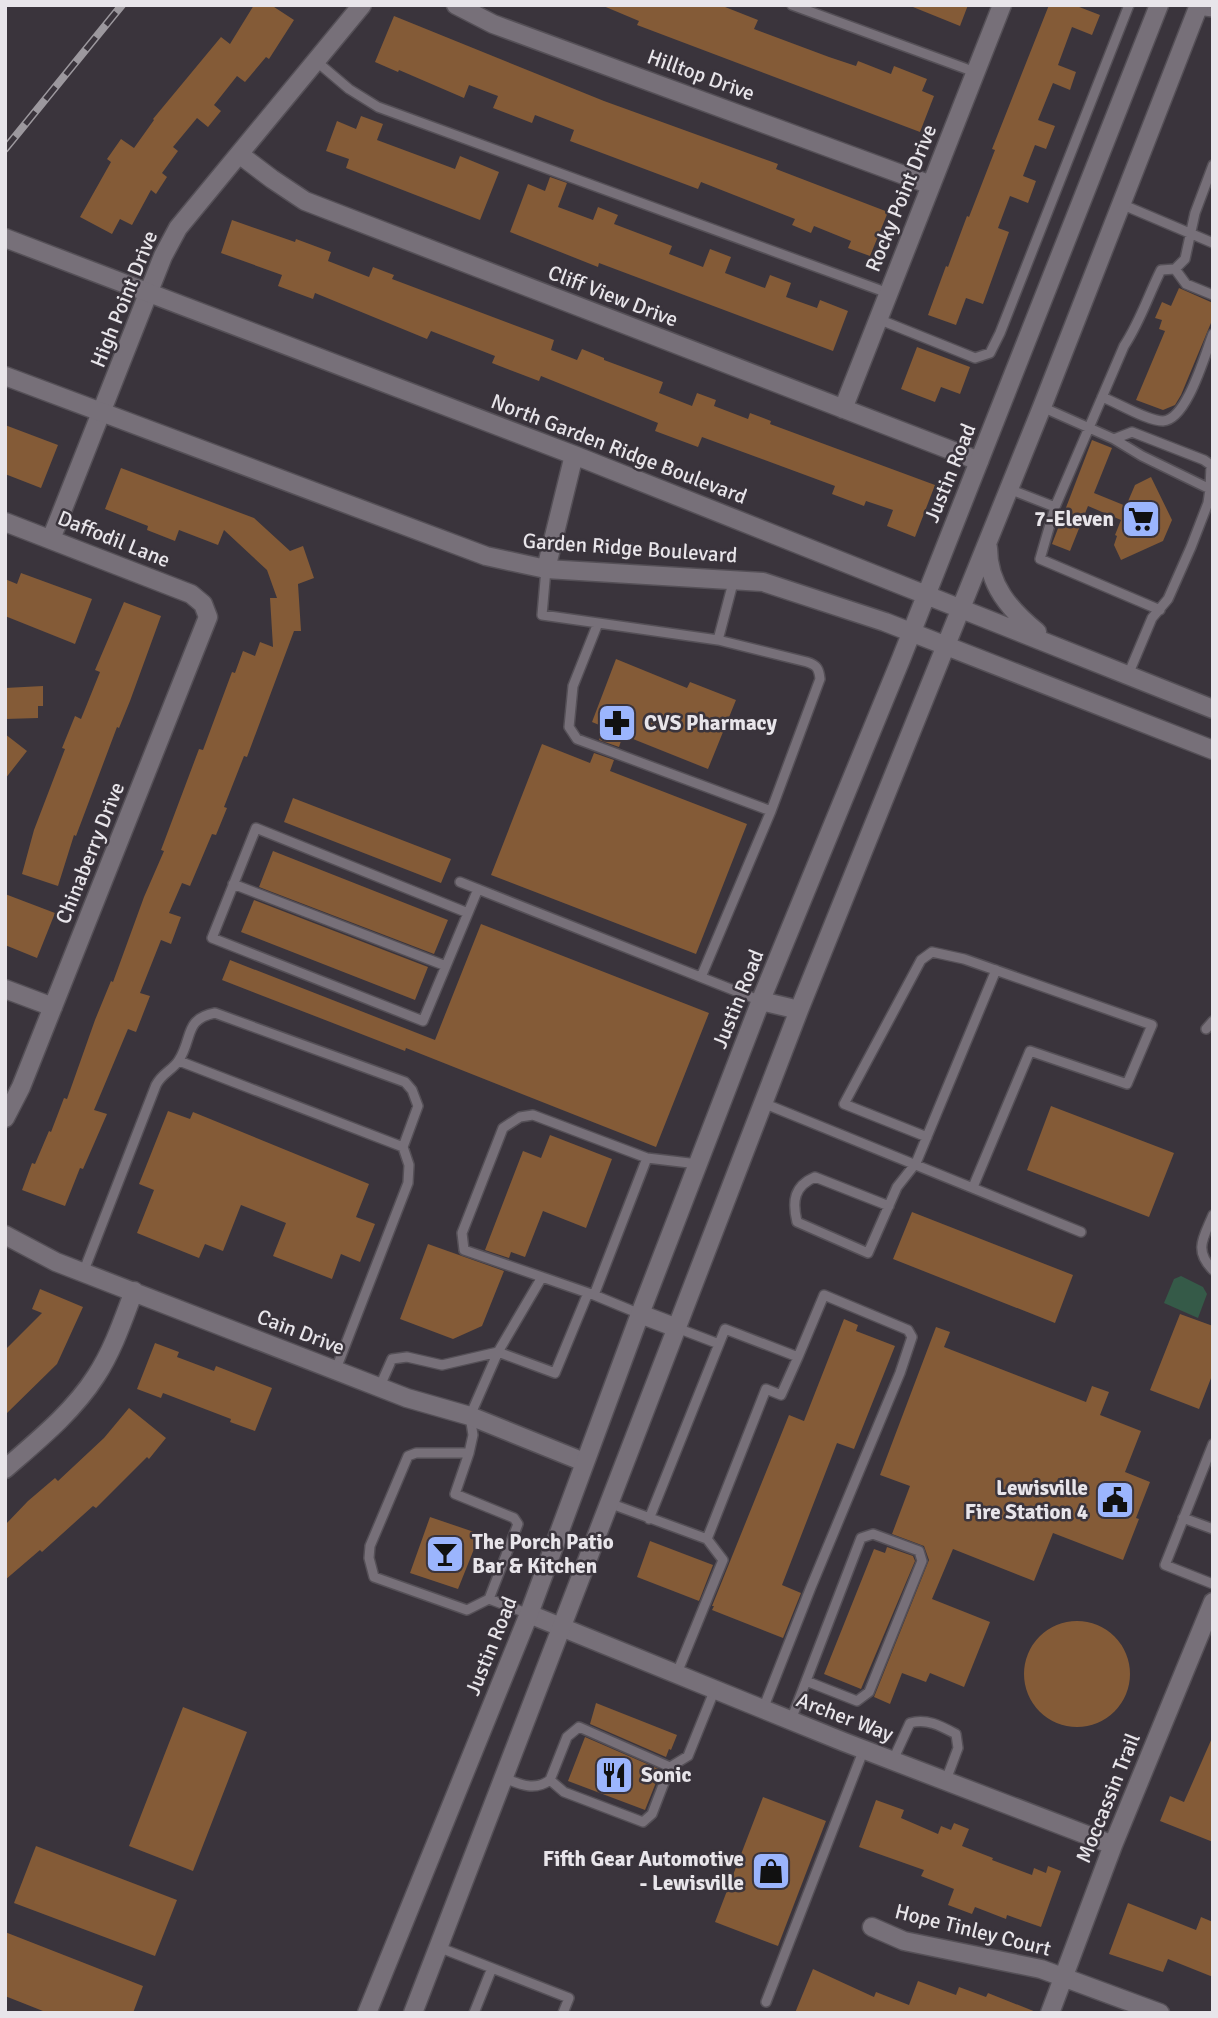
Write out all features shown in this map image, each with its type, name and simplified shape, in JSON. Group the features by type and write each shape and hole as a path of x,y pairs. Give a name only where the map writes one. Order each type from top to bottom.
{"main road":[{"name":"High Point Drive","path":"51,539 163,256 178,228 362,5"},
{"name":"Hilltop Drive","path":"456,5 493,24 931,184"},
{"name":"Rocky Point Drive","path":"844,409 1002,5"},
{"name":"Justin Road","path":"368,2013 529,1614 640,1314 761,1001 911,632 1159,5"},
{"path":"412,2013 799,1010 947,647 1199,8"},
{"name":"Cliff View Drive","path":"239,154 305,201 979,461"},
{"name":"North Garden Ridge Boulevard","path":"5,237 574,455 1213,709"},
{"name":"Garden Ridge Boulevard","path":"5,376 486,556 547,569 763,582 911,632 1213,750"},
{"path":"547,569 574,455"},
{"name":"Daffodil Lane","path":"5,522 191,594 203,604"},
{"path":"988,543 990,569 1006,603 1036,632 1060,648"},
{"name":"Chinaberry Drive","path":"5,1118 21,1087 208,617 203,604"},
{"path":"5,989 53,1007"},
{"path":"761,1001 799,1010"},
{"name":"Cain Drive","path":"5,1235 83,1273 407,1398 470,1416 584,1462"},
{"path":"5,1469 76,1403 97,1375 112,1347 134,1292"},
{"path":"640,1314 677,1328"},
{"name":"Moccassin Trail","path":"1050,2013 1113,1845 1213,1602"},
{"name":"Archer Way","path":"529,1614 864,1749 1113,1845"},
{"name":"Hope Tinley Court","path":"872,1927 904,1941 1039,1968 1160,2013"}],"lane":[{"path":"792,5 975,72"},
{"path":"878,319 975,358 990,353 1129,5"},
{"path":"316,61 349,89 378,107 888,293"},
{"path":"1160,610 1040,559 1055,507 1124,346 1137,327 1146,299 1161,270 1175,269 1185,260 1189,234 1213,165"},
{"path":"1121,204 1213,243"},
{"path":"1175,269 1186,284 1213,295"},
{"path":"1102,397 1150,418 1163,421 1171,418 1184,406 1213,334"},
{"path":"1042,407 1114,439 1210,489"},
{"path":"1114,439 1132,432 1211,465 1209,503 1168,599 1152,618 1128,675"},
{"path":"1009,489 1055,507"},
{"path":"547,569 542,615 718,640 807,662 815,665 819,671 820,679 771,811 701,978"},
{"path":"718,640 734,579"},
{"path":"598,623 573,686 569,727 577,739 771,811"},
{"path":"468,913 256,828 212,937 423,1021 446,966 478,889"},
{"path":"460,882 761,1001"},
{"path":"233,884 446,966"},
{"path":"928,1137 844,1104 921,960 932,952 964,959 1152,1025 1126,1084 1030,1051 973,1187"},
{"path":"889,1206 814,1177 796,1190 793,1205 797,1222 868,1253 889,1206 897,1187 916,1163 928,1137 996,970"},
{"path":"83,1273 156,1085 161,1076 179,1061 192,1024 201,1016 215,1013 405,1082 412,1090 418,1106 403,1147 409,1164 408,1183 336,1369"},
{"path":"1206,1029 1213,1021"},
{"path":"179,1061 403,1147"},
{"path":"764,1103 1081,1231"},
{"path":"640,1314 464,1250 462,1233 503,1128 520,1117 533,1115 647,1158 698,1164"},
{"path":"380,1386 392,1359 407,1357 442,1366 498,1352 555,1373 647,1158"},
{"path":"1213,1215 1200,1247 1203,1259 1213,1270"},
{"path":"469,1453 416,1452 408,1456 370,1546 369,1559 374,1577 467,1611 489,1598 518,1524 514,1518 455,1494 469,1453 473,1435 470,1416 498,1352 542,1277"},
{"path":"707,1539 766,1389 781,1395 824,1295 908,1330 912,1337 901,1373 763,1709"},
{"path":"677,1328 719,1343"},
{"path":"649,1519 725,1329 798,1357"},
{"path":"1213,1444 1165,1565 1213,1584"},
{"path":"609,1503 707,1539 723,1560 677,1673"},
{"path":"1183,1518 1213,1529"},
{"path":"791,1720 806,1681 861,1538 873,1534 919,1551 922,1561 869,1692 857,1700 806,1681"},
{"path":"489,1598 529,1614"},
{"path":"551,1780 564,1792 643,1822 652,1814 670,1767 688,1756 715,1689"},
{"path":"893,1760 910,1723 921,1719 943,1727 956,1734 957,1748 946,1780"},
{"path":"504,1778 531,1787 541,1787 551,1780 567,1737 579,1727 670,1767"},
{"path":"766,2002 864,1749"},
{"path":"438,1947 569,1998 563,2013"},
{"path":"474,2013 492,1968"}],"green space":[{"path":"1181,1276 1203,1287 1207,1294 1198,1318 1164,1303 1174,1279"}],"building":[{"path":"254,5 271,5 294,20 269,59 266,57 245,82 237,76 214,105 221,111 208,127 197,118 173,147 178,151 162,173 167,177 156,194 151,190 132,225 120,219 112,234 80,217 111,162 107,159 121,139 134,148 153,119 221,37 230,44"},
{"path":"601,5 720,5 758,20 754,29 829,57 856,66 858,61 891,74 894,66 927,79 922,91 934,96 920,132 637,25 639,21"},
{"path":"908,5 968,5 960,26"},
{"path":"1049,5 1074,5 1100,15 1092,35 1072,27 1058,65 1076,72 1070,90 1053,83 1038,120 1055,126 1046,149 1035,145 1023,176 1036,181 1028,203 1010,196 998,228 1009,232 983,304 966,298 956,325 928,315 946,266 948,267 967,216 969,217 995,150 992,149"},
{"path":"394,16 604,101 778,164 776,169 888,212 870,256 848,248 851,241 814,226 811,233 792,225 795,219 701,182 698,189 570,141 574,130 535,115 532,123 493,108 498,96 469,85 464,98 375,62"},
{"path":"361,116 383,124 377,140 455,169 460,156 499,172 480,220 346,168 349,159 326,151 337,121 356,129"},
{"path":"550,177 567,183 558,207 593,220 598,207 618,215 614,224 672,246 669,254 703,267 710,249 731,257 725,273 765,288 770,275 791,283 786,297 817,308 820,300 848,311 833,351 599,263 598,267 510,232 528,184 545,191"},
{"path":"232,220 331,252 328,261 369,277 373,267 394,275 392,279 554,340 551,350 577,360 582,349 663,382 659,393 692,406 697,393 716,400 714,406 748,419 750,413 771,421 770,424 935,485 915,537 887,526 893,510 866,501 864,506 832,494 835,486 702,437 698,447 655,431 658,423 541,376 539,381 492,363 495,356 431,331 427,339 315,293 313,299 278,286 282,275 221,253"},
{"path":"1179,288 1213,303 1213,318 1181,395 1175,405 1163,410 1136,400 1165,331 1159,329 1162,320 1155,318 1162,302 1171,306"},
{"path":"917,347 970,367 960,394 941,387 935,402 901,389"},
{"path":"5,425 58,445 41,488 5,474"},
{"path":"1092,440 1112,448 1094,493 1126,506 1135,485 1151,477 1172,520 1163,541 1121,560 1114,545 1121,520 1088,506 1070,551 1052,544"},
{"path":"121,468 254,518 290,551 303,546 314,578 298,584 301,631 294,631 247,757 244,756 224,807 227,808 216,835 212,834 190,886 182,883 169,913 181,917 171,944 161,940 140,993 150,996 136,1032 128,1029 94,1110 107,1114 83,1169 80,1168 65,1206 22,1190 32,1163 35,1164 49,1131 51,1132 64,1098 67,1099 95,1020 111,981 113,982 164,851 161,850 199,749 203,750 232,672 235,673 243,651 255,656 260,642 273,647 270,598 277,598 267,570 224,530 218,545 179,530 175,541 147,530 148,526 105,509"},
{"path":"21,573 92,599 75,644 5,616 5,579 17,584"},
{"path":"124,602 161,616 130,701 119,728 117,727 76,836 74,835 58,886 22,874 34,830 65,749 62,748 75,716 81,719 100,672 95,670"},
{"name":"CVS Pharmacy","path":"616,659 687,688 690,682 736,700 708,769 623,735 619,747 599,740 604,727 592,722"},
{"path":"43,686 43,706 38,706 38,718 5,719 5,688"},
{"path":"5,734 27,751 5,779"},
{"path":"542,744 590,763 594,753 614,760 610,771 747,824 696,954 491,875"},
{"path":"293,798 451,859 441,883 284,822"},
{"path":"273,851 448,920 434,954 259,887"},
{"path":"5,894 55,913 37,958 5,945"},
{"path":"254,900 428,967 415,1000 241,932"},
{"path":"481,924 709,1013 656,1147 406,1048 405,1051 222,980 230,960 435,1040"},
{"path":"1051,1106 1174,1153 1149,1217 1027,1170"},
{"path":"168,1111 190,1119 193,1112 369,1184 356,1217 375,1224 360,1262 341,1254 332,1279 273,1256 286,1223 241,1205 223,1251 205,1244 199,1258 137,1233 154,1190 139,1184"},
{"path":"550,1135 612,1159 586,1228 543,1211 525,1257 511,1252 509,1258 485,1250 523,1151 541,1158"},
{"path":"912,1212 1073,1275 1055,1323 893,1259"},
{"path":"428,1244 504,1271 482,1326 453,1339 400,1319"},
{"path":"40,1289 83,1307 57,1364 5,1415 5,1350 42,1313 32,1309"},
{"path":"1180,1314 1213,1326 1213,1373 1199,1409 1150,1390"},
{"path":"844,1319 858,1325 856,1331 895,1346 854,1449 837,1443 782,1585 801,1593 783,1638 712,1610 712,1606 789,1415 804,1421"},
{"path":"936,1327 950,1332 944,1347 1086,1402 1092,1386 1109,1392 1100,1415 1141,1431 1125,1472 1150,1482 1123,1560 1053,1533 1034,1581 953,1549 932,1599 990,1622 964,1687 930,1673 926,1682 902,1673 890,1704 874,1697 929,1560 924,1546 892,1534 910,1486 880,1475"},
{"path":"155,1343 179,1352 177,1357 214,1371 216,1366 272,1388 255,1431 163,1393 161,1398 137,1389"},
{"path":"129,1408 166,1438 149,1459 147,1457 96,1508 93,1506 42,1552 40,1550 5,1580 5,1525 28,1501 55,1478 58,1481 104,1438"},
{"name":"The Porch Patio Bar & Kitchen","path":"430,1517 480,1534 458,1589 410,1573"},
{"path":"650,1541 713,1565 699,1601 637,1577"},
{"path":"887,1547 913,1556 915,1561 861,1689 824,1674 874,1549 885,1553"},
{"path":"1077,1621 1097,1625 1114,1637 1126,1654 1130,1674 1126,1694 1114,1711 1097,1723 1077,1727 1057,1723 1040,1711 1028,1694 1024,1674 1028,1654 1040,1637 1057,1625"},
{"path":"596,1703 677,1735 671,1750 669,1749 666,1757 590,1724"},
{"path":"183,1707 247,1732 193,1871 129,1846"},
{"name":"Sonic","path":"585,1737 661,1770 645,1810 568,1781"},
{"path":"1212,1738 1213,1842 1160,1821 1170,1796 1184,1802"},
{"name":"Fifth Gear Automotive - Lewisville","path":"763,1797 826,1821 778,1946 715,1922"},
{"path":"876,1800 904,1810 901,1818 938,1834 941,1826 951,1830 954,1823 969,1829 962,1846 993,1858 992,1860 1032,1875 1034,1868 1046,1873 1048,1866 1061,1871 1041,1927 1007,1915 1006,1919 975,1907 972,1914 948,1905 954,1889 921,1876 924,1870 859,1847"},
{"path":"36,1846 177,1900 155,1956 14,1903"},
{"path":"1128,1903 1196,1930 1201,1917 1213,1922 1213,1977 1168,1959 1163,1972 1109,1954"},
{"path":"5,1932 143,1986 133,2013 48,2013 5,1996"},
{"path":"813,1969 874,1997 876,1992 909,2005 918,1981 956,1995 959,1987 986,1997 988,1993 1036,2012 795,2013"}],"railway":[{"path":"5,149 122,5"}],"place":[{"name":"7-Eleven","path":"1141,519"},
{"name":"CVS Pharmacy","path":"617,723"},
{"name":"Lewisville Fire Station 4","path":"1115,1500"},
{"name":"The Porch Patio Bar & Kitchen","path":"445,1554"},
{"name":"Sonic","path":"614,1775"},
{"name":"Fifth Gear Automotive - Lewisville","path":"771,1871"}]}
